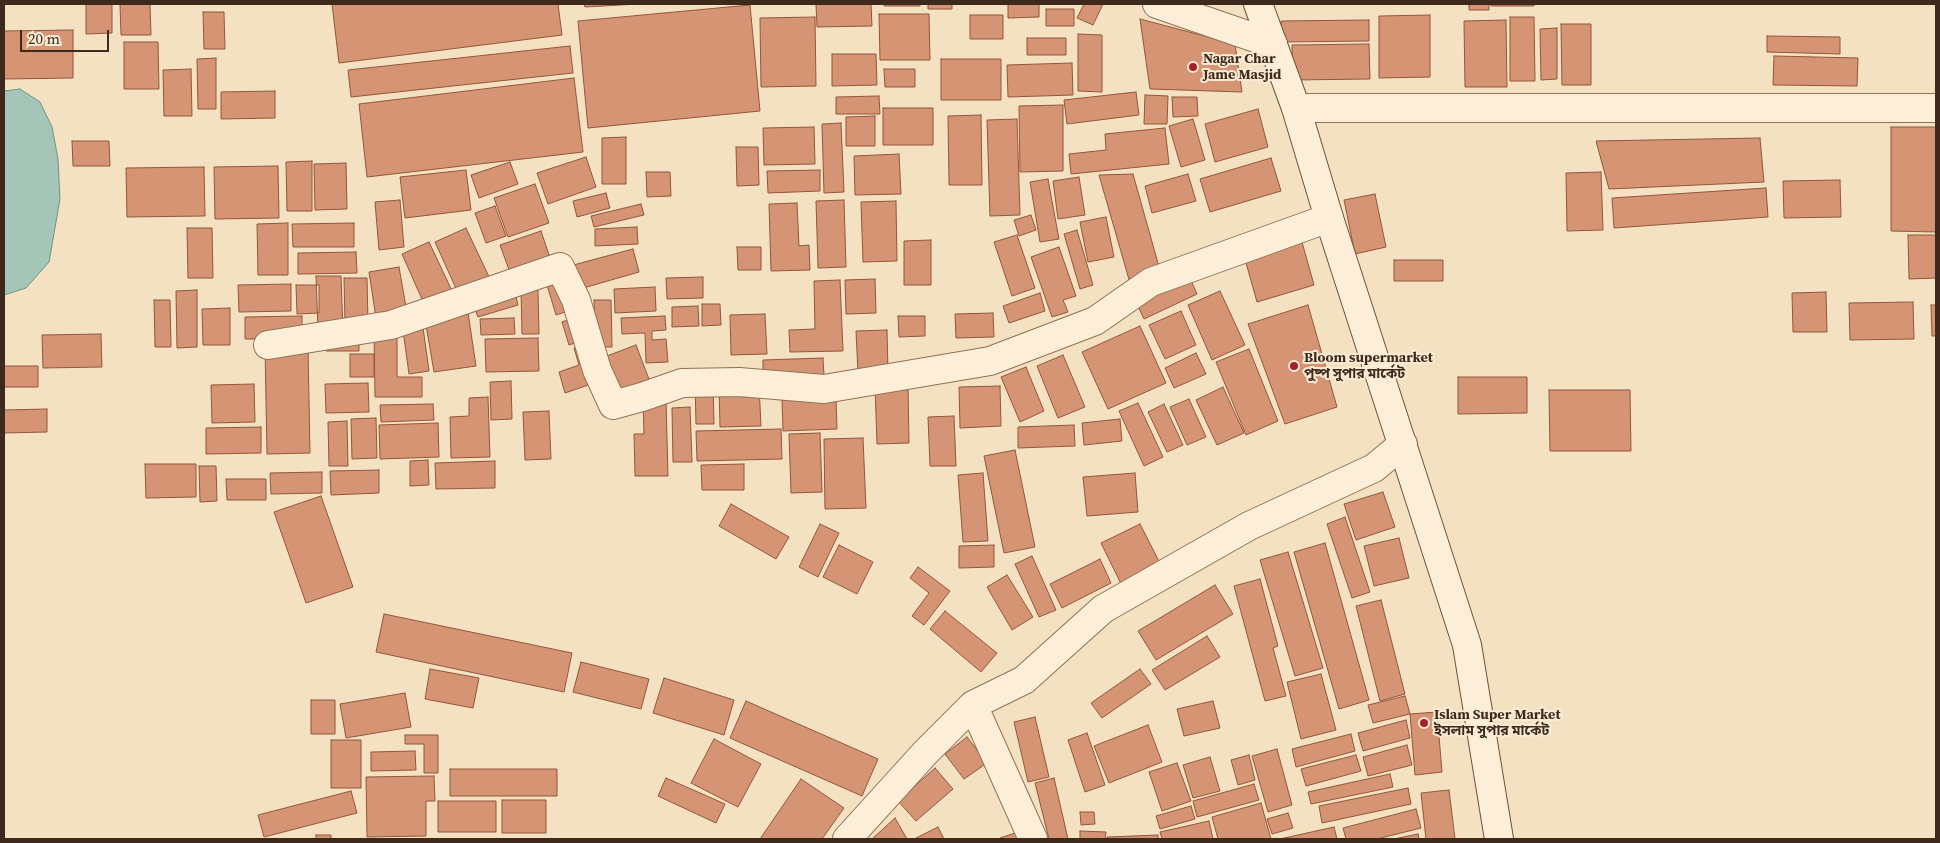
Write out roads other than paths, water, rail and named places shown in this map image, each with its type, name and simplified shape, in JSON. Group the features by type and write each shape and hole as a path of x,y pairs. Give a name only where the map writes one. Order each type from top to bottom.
{"street":[{"path":"1157,4 1273,44"},
{"path":"1258,4 1296,108 1329,218 1467,644 1499,839"},
{"path":"1296,108 1936,108"},
{"path":"268,345 391,325 560,267 576,300 596,370 613,405 682,383 739,382 824,389 990,361 1095,321 1151,282 1329,218"},
{"path":"847,839 925,753 972,706 1024,680 1103,609 1249,526 1374,468 1403,444"},
{"path":"972,706 1033,839"}],"place":[{"name":"Nagar Char Jame Masjid","path":"1193,67"},
{"name":"Bloom supermarket পুষ্প সুপার মার্কেট","path":"1294,366"},
{"name":"Islam Super Market ইসলাম সুপার মার্কেট","path":"1424,723"}]}
